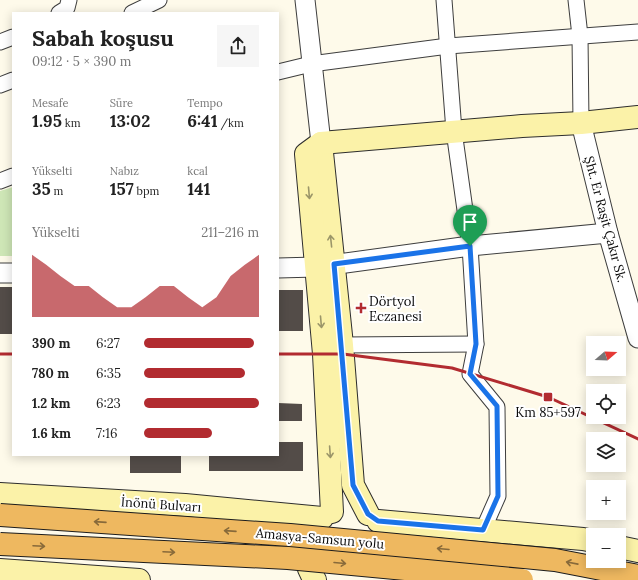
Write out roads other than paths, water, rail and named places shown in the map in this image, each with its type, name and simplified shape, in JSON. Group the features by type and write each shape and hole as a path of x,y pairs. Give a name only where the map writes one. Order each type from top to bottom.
{"highway":[{"name":"Amasya-Samsun yolu","path":"0,515 290,535 547,559 638,576"},
{"name":"Amasya-Samsun yolu","path":"0,544 288,558 522,580"}],"main road":[{"path":"381,580 386,574 391,560 391,546 386,532 373,517 353,485 342,345 325,265 313,148 454,131 581,123 638,117"},
{"path":"315,580 308,568 306,547 312,528 327,515 324,354 325,265"},
{"name":"İnönü Bulvarı","path":"0,494 327,515 350,510 373,517"},
{"path":"373,517 586,540"},
{"path":"626,548 638,551"},
{"path":"0,570 139,580"}],"street":[{"path":"61,12 67,8 69,0"},
{"path":"134,12 159,0"},
{"path":"305,0 311,64 313,148"},
{"path":"444,0 454,131 470,246 476,344 470,374 497,406 498,496 483,530"},
{"path":"576,0 580,36 581,123"},
{"path":"279,72 311,64 448,46 638,32"},
{"path":"0,42 12,37"},
{"path":"0,85 12,80"},
{"name":"Şht. Er Raşit Çakır Sk.","path":"581,123 608,233 638,338"},
{"path":"0,181 12,176"},
{"path":"279,268 325,265 470,246 608,233"},
{"path":"0,273 12,273"},
{"path":"342,345 476,344"}],"railway":[{"path":"0,354 12,354"},
{"path":"279,354 343,354 452,368 548,397 638,439"}],"place":[{"name":"Dörtyol Eczanesi","path":"361,308"},
{"name":"Km 85+597","path":"548,397"}]}
